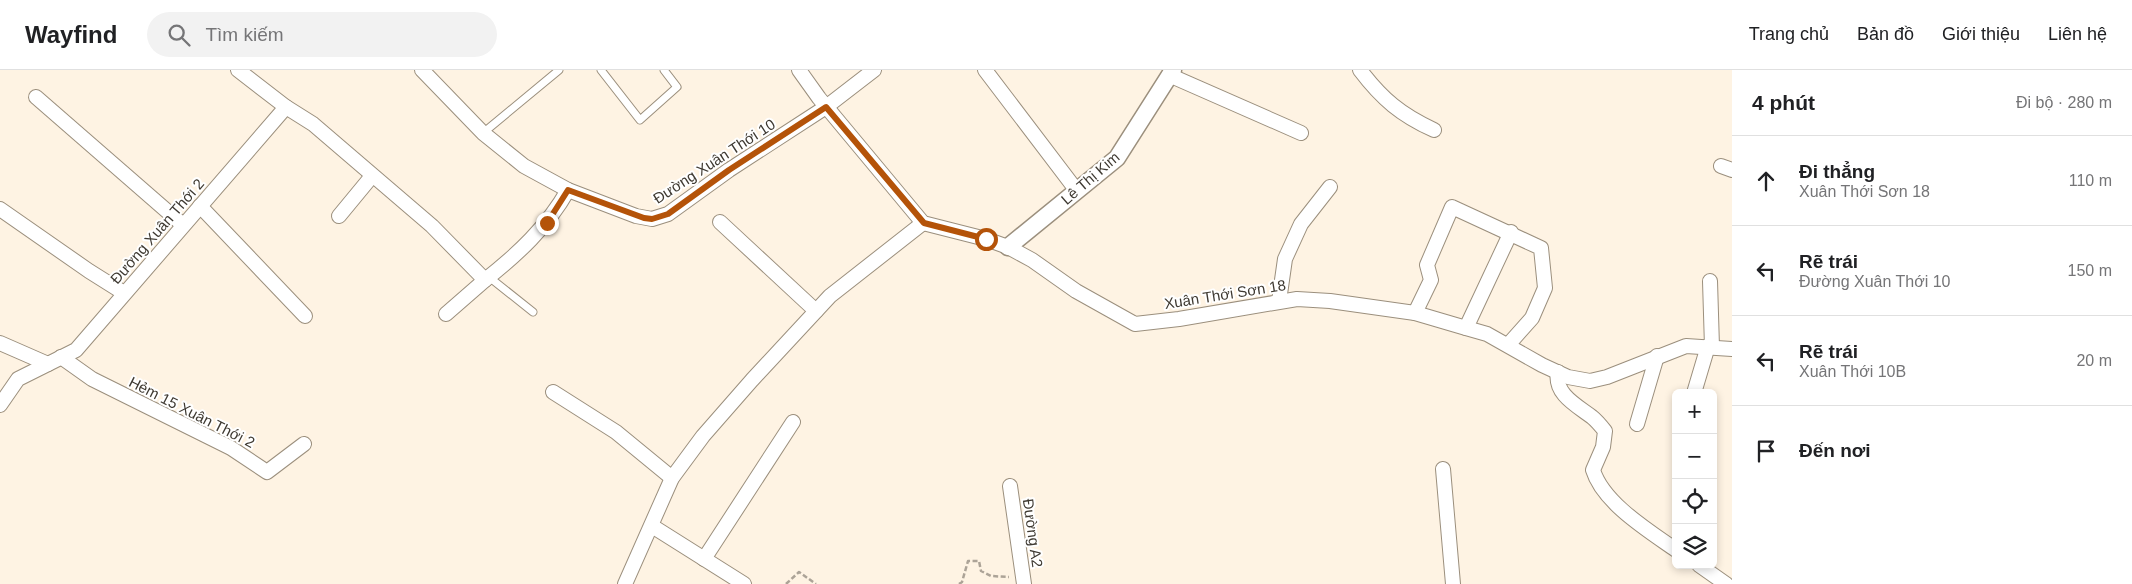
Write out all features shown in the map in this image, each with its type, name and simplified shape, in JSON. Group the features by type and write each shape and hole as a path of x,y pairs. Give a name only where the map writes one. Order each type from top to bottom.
{"street":[{"path":"238,70 286,107 314,124 432,226 487,279"},
{"name":"Đường Xuân Thới 10","path":"422,70 483,133 524,166 568,190 636,216 652,219 668,214 729,170 826,107 874,70"},
{"path":"625,584 672,478 703,436 830,296 924,223 826,107 799,70"},
{"path":"985,70 1077,191"},
{"path":"1360,70 1398,111 1434,130"},
{"path":"1171,73 1301,133"},
{"name":"Lê Thị Kim","path":"1008,247 1117,158 1171,73"},
{"path":"36,98 183,225"},
{"name":"Đường Xuân Thới 2","path":"0,405 18,379 76,350 286,107"},
{"path":"339,216 372,176"},
{"path":"1279,301 1286,259 1301,224 1330,187"},
{"path":"446,314 514,256 547,223 568,190"},
{"path":"200,206 305,316"},
{"path":"1414,313 1431,280 1428,265 1452,207 1511,232 1541,248 1545,288 1532,318 1508,345"},
{"path":"0,209 88,271 124,293"},
{"path":"720,222 816,311"},
{"name":"Xuân Thới Sơn 18","path":"924,223 986,239 1008,247 1032,260 1076,291 1135,324 1179,319 1279,301 1297,299 1330,301 1414,313 1487,334 1568,377 1590,380 1607,377 1686,346 1732,349"},
{"path":"1466,328 1511,232"},
{"path":"1695,389 1710,347 1710,281"},
{"path":"0,343 48,364"},
{"path":"1637,424 1657,356"},
{"name":"Hẻm 15 Xuân Thới 2","path":"62,358 92,379 231,448 267,472 304,444"},
{"path":"1558,372 1556,381 1560,390 1571,402 1594,418 1605,432 1603,447 1593,470 1596,481 1606,494 1643,527 1672,547"},
{"path":"553,392 616,432 672,478"},
{"path":"704,559 793,422"},
{"path":"1443,469 1453,584"},
{"name":"Đường A2","path":"1010,486 1023,581"},
{"path":"652,526 744,584"},
{"path":"1705,569 1726,584"}],"lane":[{"path":"483,133 559,70"},
{"path":"600,70 640,120 677,87 664,70"},
{"path":"487,279 533,312"}],"path":[{"path":"959,584 962,582 968,561 979,561 981,571 991,576 1023,581"},
{"path":"786,584 799,572 816,584"}],"route":[{"path":"547,223 559,207 568,190 644,218 652,219 668,214 729,170 826,107 924,223 986,239"}]}
